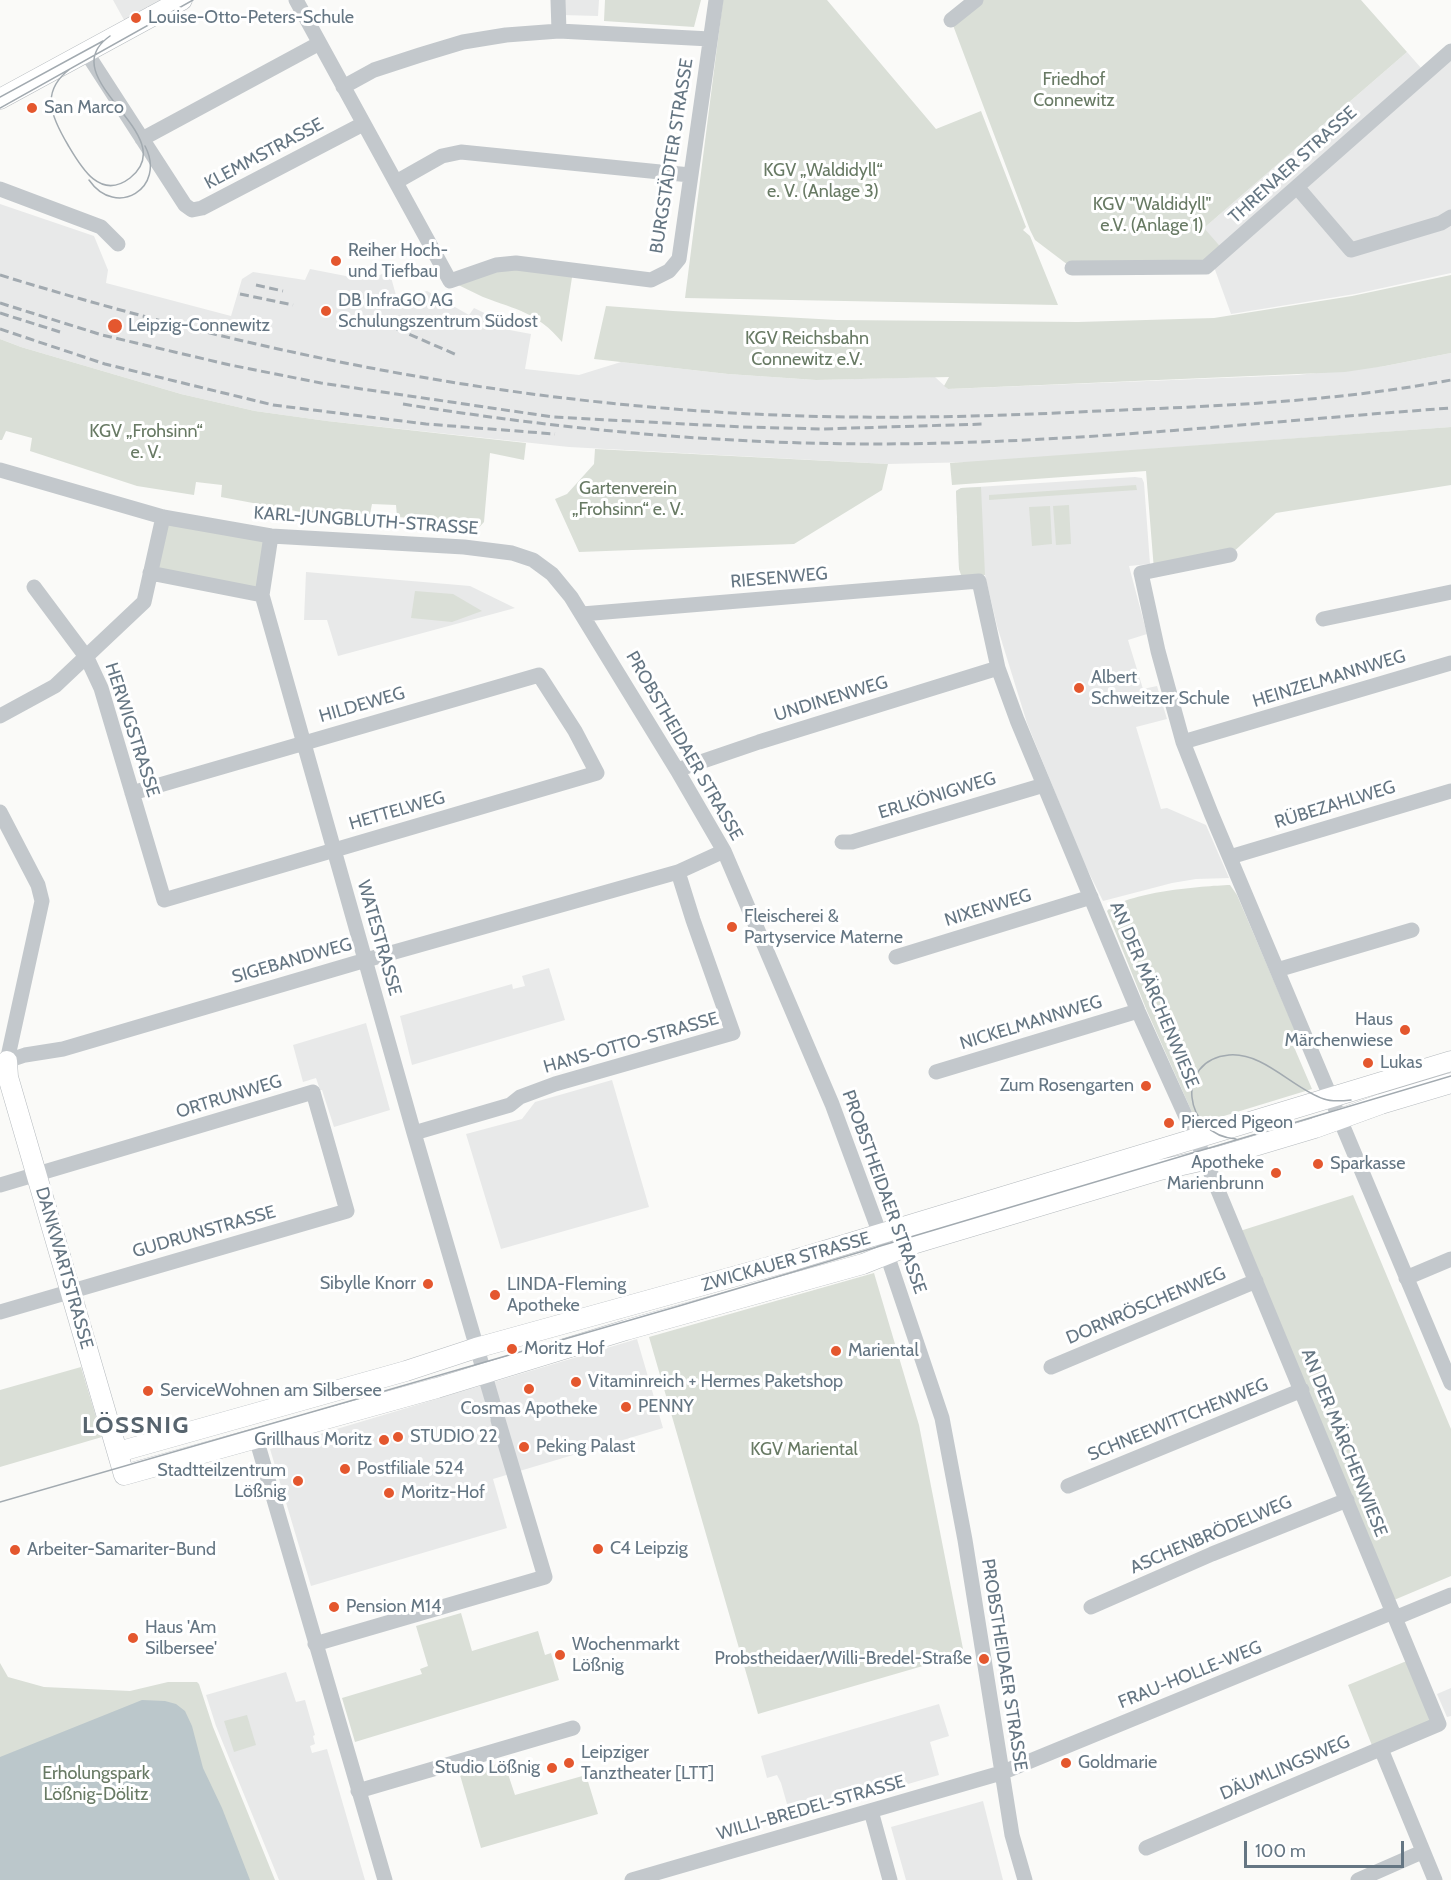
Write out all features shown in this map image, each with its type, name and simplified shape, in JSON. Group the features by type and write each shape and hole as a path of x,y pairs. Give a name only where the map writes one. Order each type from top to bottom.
{"main road":[{"path":"0,99 182,0"},
{"name":"DANKWARTSTRASSE","path":"7,1061 8,1077 124,1475"},
{"name":"ZWICKAUER STRASSE","path":"118,1452 374,1381 476,1348 640,1304 880,1234 1451,1061"},
{"name":"ZWICKAUER STRASSE","path":"124,1475 484,1374 627,1330 887,1256 913,1244 1160,1170 1340,1120 1381,1104 1451,1083"}],"street":[{"path":"296,0 318,44 396,182 442,156 461,152 690,175"},
{"path":"558,0 559,30"},
{"name":"BURGSTÄDTER STRASSE","path":"396,182 450,280 496,265 516,263 651,280 669,271 679,259 716,0"},
{"path":"951,20 976,0"},
{"path":"343,87 374,70 463,42 506,35 559,30 710,39"},
{"path":"142,139 318,44"},
{"name":"THRENAER STRASSE","path":"1072,268 1206,267 1451,51"},
{"name":"KLEMMSTRASSE","path":"86,52 185,205 192,210 201,208 363,124"},
{"path":"1297,187 1351,250 1441,223 1451,217"},
{"path":"0,189 100,226 118,244"},
{"name":"KARL-JUNGBLUTH-STRASSE","path":"0,470 163,517 271,536 512,553 533,560 552,574"},
{"path":"0,716 55,686 144,602 163,517"},
{"name":"WATESTRASSE","path":"271,536 262,595 414,1133 545,1577 315,1644"},
{"path":"1230,555 1141,573 1158,651 1183,742 1406,1278 1449,1375"},
{"path":"150,573 262,595"},
{"name":"PROBSTHEIDAER STRASSE","path":"552,574 582,614 724,852 832,1104 880,1234 942,1418 965,1540 1012,1835 1025,1880"},
{"name":"RIESENWEG","path":"582,614 979,581"},
{"name":"AN DER MÄRCHENWIESE","path":"979,581 998,668 1044,785 1138,1011 1205,1159 1439,1724"},
{"name":"HERWIGSTRASSE","path":"34,587 87,658 101,688 164,900"},
{"path":"1323,619 1451,592"},
{"name":"HEINZELMANNWEG","path":"1183,742 1451,663"},
{"name":"UNDINENWEG","path":"677,770 759,742 998,668"},
{"name":"HILDEWEG","path":"132,793 538,675 575,731"},
{"name":"HETTELWEG","path":"164,900 597,773 575,731"},
{"name":"ERLKÖNIGWEG","path":"842,842 852,842 1044,785"},
{"name":"RÜBEZAHLWEG","path":"1230,857 1451,791"},
{"path":"0,812 38,885 42,901 7,1061"},
{"name":"SIGEBANDWEG","path":"7,1061 25,1055 63,1049 678,872 724,852"},
{"name":"HANS-OTTO-STRASSE","path":"414,1133 510,1105 520,1097 555,1084 733,1033 678,872"},
{"name":"NIXENWEG","path":"896,957 1091,897"},
{"path":"1277,970 1412,930"},
{"name":"NICKELMANNWEG","path":"936,1072 1138,1011"},
{"name":"ORTRUNWEG","path":"37,1174 314,1092 347,1211"},
{"path":"0,1185 37,1174"},
{"name":"GUDRUNSTRASSE","path":"0,1312 347,1211"},
{"path":"1406,1278 1451,1259"},
{"name":"DORNRÖSCHENWEG","path":"1051,1367 1256,1281"},
{"name":"SCHNEEWITTCHENWEG","path":"1068,1486 1302,1390"},
{"path":"256,1438 385,1880"},
{"name":"ASCHENBRÖDELWEG","path":"1091,1607 1212,1554 1347,1500"},
{"path":"1394,1615 1451,1595"},
{"name":"FRAU-HOLLE-WEG","path":"1001,1773 1394,1615"},
{"name":"DÄUMLINGSWEG","path":"1146,1848 1439,1724"},
{"path":"358,1791 573,1728"},
{"path":"1381,1749 1435,1880"},
{"name":"WILLI-BREDEL-STRASSE","path":"632,1880 1001,1773"},
{"path":"871,1811 890,1880"},
{"path":"1358,1880 1422,1852"}],"shaded area":[{"name":"Louise-Otto-Peters-Schule","path":"113,0 182,0 129,29"},
{"path":"563,0 599,0 598,16 562,15"},
{"path":"1407,52 1429,77 1451,58 1451,273 1355,294 1231,314 1214,267 1204,228"},
{"path":"0,204 94,236 108,270 106,283 231,316 242,279 253,272 305,280 310,269 356,278 358,271 380,275 389,270 397,299 427,291 469,315 474,308 499,320 499,328 531,334 525,369 579,375 621,362 728,374 816,380 935,377 948,389 1297,375 1385,366 1451,353 1451,427 975,462 888,464 569,447 255,411 181,394 0,339"},
{"name":"Albert Schweitzer Schule","path":"1142,478 1144,483 1150,564 1129,566 1147,634 1128,640 1143,689 1157,686 1167,719 1136,727 1161,809 1167,808 1206,825 1229,878 1196,879 1172,883 1103,901 1083,861 1027,723 997,626 985,575 964,577 959,569 956,491 961,488"},
{"path":"306,572 470,586 515,608 338,656 327,620 304,620"},
{"path":"549,968 565,1020 412,1065 400,1016 512,984 513,989 525,986 522,976"},
{"path":"366,1023 390,1110 334,1127 316,1078 303,1082 293,1045"},
{"path":"612,1080 649,1207 501,1249 466,1134 522,1119 535,1102"},
{"name":"Moritz-Hof","path":"637,1339 663,1428 493,1479 507,1528 311,1586 270,1449"},
{"path":"286,1672 296,1702 305,1700 315,1735 313,1736 315,1744 310,1746 312,1753 327,1749 365,1880 279,1880 216,1726 206,1695"},
{"path":"1451,1688 1451,1716 1447,1717 1437,1694"},
{"name":"Erholungspark Lößnig-Dölitz","path":"142,1700 165,1701 176,1704 185,1711 192,1726 203,1768 222,1808 250,1880 0,1880 0,1757"},
{"path":"939,1704 949,1736 930,1742 939,1775 791,1818 777,1775 767,1778 761,1756"},
{"path":"983,1801 1003,1880 906,1880 891,1827"}],"green space":[{"path":"605,0 701,0 694,27 604,21"},
{"name":"KGV „Waldidyll“ e. V. (Anlage 3)","path":"723,0 827,0 936,129 981,111 1026,227 1023,230 1030,236 1058,305 685,298"},
{"path":"976,0 1361,0 1407,52 1204,228 1224,251 1206,267 1072,268 1035,240 1030,230 951,20"},
{"path":"496,265 573,271 562,342 544,324 526,313 483,297 450,281"},
{"name":"KGV Reichsbahn Connewitz e.V.","path":"1451,275 1451,353 1345,372 948,389 944,386 949,377 816,380 728,374 594,359 606,306 837,320 1078,322 1214,318 1352,296"},
{"name":"KGV „Frohsinn“ e. V.","path":"0,339 181,394 255,411 526,443 524,460 490,453 484,522 475,532 464,522 397,517 396,505 372,504 370,514 301,512 221,497 222,485 196,482 194,495 137,486 30,451 32,438 6,431 0,440"},
{"path":"1451,427 1451,485 1276,513 1230,555 1154,570 1146,471 952,485 950,463"},
{"name":"Gartenverein „Frohsinn“ e. V.","path":"595,449 888,464 882,490 794,544 579,552 555,499 567,494 594,464"},
{"path":"1136,485 1137,490 989,500 989,495"},
{"path":"981,487 985,575 964,577 959,569 956,491 961,488"},
{"path":"1069,505 1071,544 1056,545 1053,506"},
{"path":"1050,506 1052,544 1032,546 1029,507"},
{"path":"163,517 271,536 262,595 150,573"},
{"path":"415,591 453,594 482,611 452,622 411,618"},
{"path":"1230,885 1237,895 1297,1035 1291,1040 1312,1089 1201,1123 1195,1119 1147,1011 1107,911 1130,899 1165,891"},
{"path":"1353,1195 1451,1429 1451,1576 1394,1600 1240,1231"},
{"name":"KGV Mariental","path":"874,1273 919,1425 964,1654 758,1714 649,1337"},
{"path":"81,1367 102,1437 0,1467 0,1390"},
{"path":"461,1613 472,1651 538,1631 545,1655 551,1653 559,1680 355,1742 342,1698 422,1674 420,1669 428,1666 416,1626"},
{"path":"1409,1660 1432,1718 1430,1723 1373,1748 1348,1685"},
{"name":"Erholungspark Lößnig-Dölitz","path":"0,1663 8,1677 44,1687 130,1691 168,1682 197,1682 275,1880 0,1880"},
{"path":"247,1715 256,1745 234,1752 224,1721"},
{"path":"504,1762 515,1795 586,1775 598,1814 481,1848 460,1775"}],"tram line":[{"path":"0,108 193,0"},
{"path":"70,69 54,87 51,106 57,125 85,171 101,183 109,186 119,184 130,178 142,161 142,144 132,125 104,88 95,70 96,52 110,36"},
{"path":"0,97 103,41"},
{"path":"89,180 100,191 112,197 124,197 135,193 144,185 149,175 150,161 145,146"},
{"path":"1236,1139 1218,1134 1205,1125 1196,1112 1192,1097 1193,1083 1199,1070 1211,1060 1229,1055 1254,1059 1312,1094 1334,1101 1351,1100"},
{"path":"0,1502 679,1306 1451,1076"}],"railway":[{"path":"0,275 198,330 397,373 599,402 701,411 841,417 1025,414 1275,402 1363,393 1451,380"},
{"path":"256,285 283,291"},
{"path":"240,294 293,305"},
{"path":"0,303 102,335 230,365 321,383 553,417 822,429 985,424"},
{"path":"0,313 60,332"},
{"path":"0,329 105,364 273,405 426,424 555,434"},
{"path":"397,329 457,355"},
{"path":"403,404 538,423 674,436 741,441 877,444 1072,438 1451,408"}],"place":[{"name":"Louise-Otto-Peters-Schule","path":"136,18"},
{"name":"San Marco","path":"32,108"},
{"name":"Reiher Hoch- und Tiefbau","path":"336,261"},
{"name":"DB InfraGO AG Schulungszentrum Südost","path":"326,311"},
{"name":"Leipzig-Connewitz","path":"115,326"},
{"name":"Albert Schweitzer Schule","path":"1079,688"},
{"name":"Fleischerei & Partyservice Materne","path":"732,927"},
{"name":"Haus Märchenwiese","path":"1405,1030"},
{"name":"Lukas","path":"1368,1063"},
{"name":"Zum Rosengarten","path":"1146,1086"},
{"name":"Pierced Pigeon","path":"1169,1123"},
{"name":"Sparkasse","path":"1318,1164"},
{"name":"Apotheke Marienbrunn","path":"1276,1173"},
{"name":"Sibylle Knorr","path":"428,1284"},
{"name":"LINDA-Fleming Apotheke","path":"495,1295"},
{"name":"Moritz Hof","path":"512,1349"},
{"name":"Mariental","path":"836,1351"},
{"name":"Vitaminreich + Hermes Paketshop","path":"576,1382"},
{"name":"Cosmas Apotheke","path":"529,1389"},
{"name":"ServiceWohnen am Silbersee","path":"148,1391"},
{"name":"PENNY","path":"626,1407"},
{"name":"STUDIO 22","path":"398,1437"},
{"name":"Grillhaus Moritz","path":"384,1440"},
{"name":"Peking Palast","path":"524,1447"},
{"name":"Postfiliale 524","path":"345,1469"},
{"name":"Stadtteilzentrum Lößnig","path":"298,1481"},
{"name":"Moritz-Hof","path":"389,1493"},
{"name":"C4 Leipzig","path":"598,1549"},
{"name":"Arbeiter-Samariter-Bund","path":"15,1550"},
{"name":"Pension M14","path":"334,1607"},
{"name":"Haus 'Am Silbersee'","path":"133,1638"},
{"name":"Wochenmarkt Lößnig","path":"560,1655"},
{"name":"Probstheidaer/Willi-Bredel-Straße","path":"984,1659"},
{"name":"Leipziger Tanztheater [LTT]","path":"569,1763"},
{"name":"Goldmarie","path":"1066,1763"},
{"name":"Studio Lößnig","path":"552,1768"}],"district":[{"name":"LÖSSNIG","path":"136,1426"}],"park label":[{"name":"Friedhof Connewitz","path":"1074,90"},
{"name":"KGV \"Waldidyll\" e.V. (Anlage 1)","path":"1152,215"}]}
